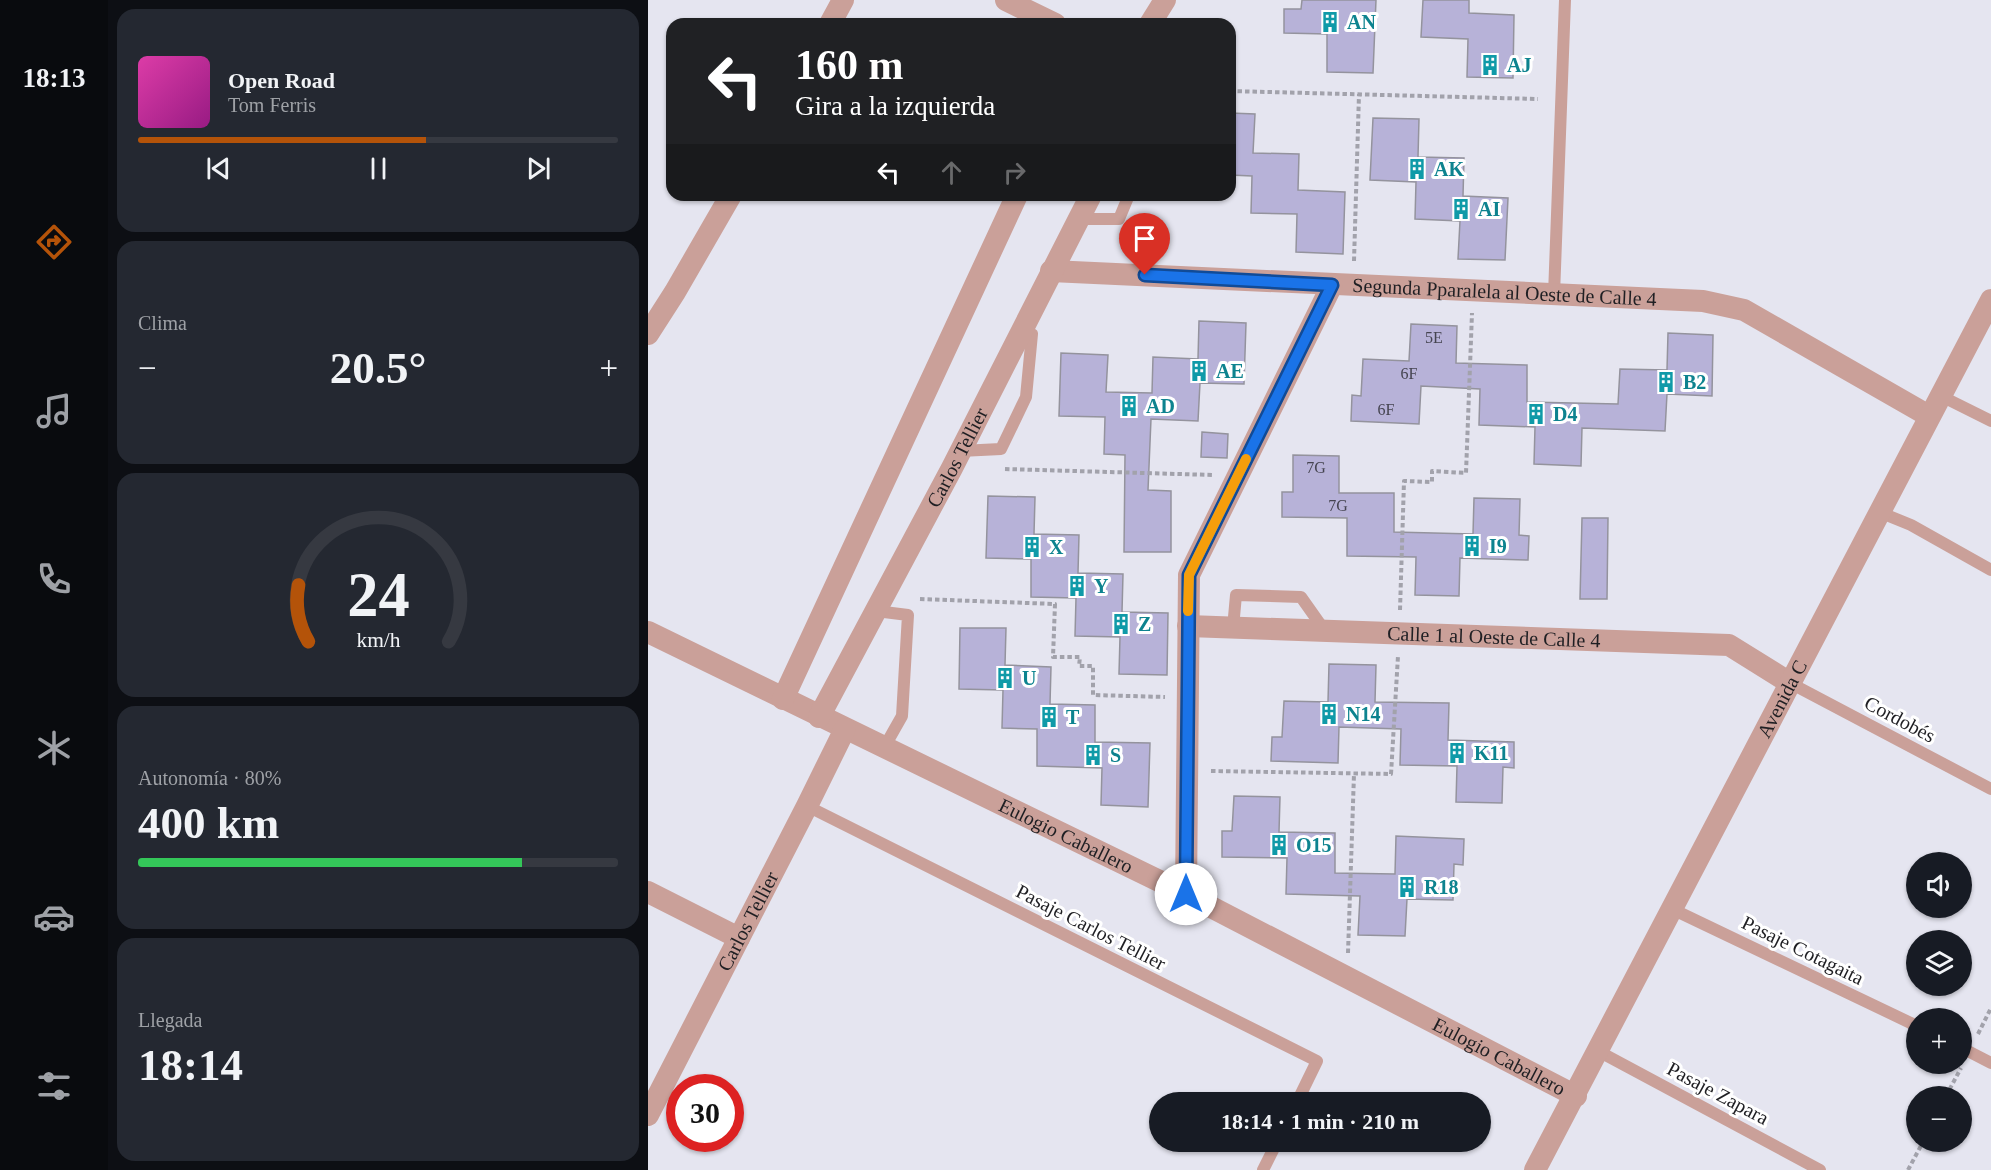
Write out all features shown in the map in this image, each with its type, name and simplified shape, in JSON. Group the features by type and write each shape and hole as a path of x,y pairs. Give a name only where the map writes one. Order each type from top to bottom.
{"street":[{"path":"833,18 843,0"},
{"path":"1006,0 1043,18"},
{"path":"1154,18 1165,0"},
{"path":"648,334 728,201"},
{"path":"783,699 1014,201"},
{"name":"Carlos Tellier","path":"819,717 960,451 1087,201"},
{"name":"Segunda Pparalela al Oeste de Calle 4","path":"1051,271 1703,301 1744,310 1929,416"},
{"path":"1186,894 1189,575 1238,475 1343,285"},
{"name":"Avenida C","path":"1536,1170 1991,300"},
{"name":"Calle 1 al Oeste de Calle 4","path":"1188,627 1729,645 1790,683"},
{"name":"Eulogio Caballero","path":"648,632 1186,894 1576,1096"},
{"name":"Carlos Tellier","path":"648,1115 845,729"},
{"path":"648,892 739,938"}],"lane":[{"path":"1554,295 1565,0"},
{"path":"1078,219 1119,219 1126,201"},
{"path":"960,451 1001,449 1026,397 1032,334 1022,330"},
{"path":"1941,396 1991,421"},
{"path":"1879,512 1911,525 1991,570"},
{"path":"1233,628 1236,596 1301,597 1325,631"},
{"path":"879,604 908,615 902,716 885,746"},
{"name":"Cordobés","path":"1790,683 1991,789"},
{"name":"Pasaje Carlos Tellier","path":"807,806 1317,1061 1301,1092"},
{"name":"Pasaje Cotagaita","path":"1672,909 1906,1021"},
{"name":"Pasaje Zapara","path":"1598,1051 1820,1170"},
{"path":"1972,1053 1991,1063"},
{"path":"1263,1170 1272,1152"}],"path":[{"path":"1236,91 1538,99"},
{"path":"1343,285 1359,94"},
{"path":"1187,771 1391,774 1404,481 1432,482 1432,471 1466,473 1472,291"},
{"path":"1000,469 1238,475"},
{"path":"879,604 1055,604 1053,657 1080,657 1079,666 1093,666 1093,695 1187,698"},
{"path":"1348,978 1354,774"},
{"path":"1908,1170 1918,1152"}],"building":[{"path":"1302,0 1376,0 1373,73 1327,72 1327,34 1284,33 1284,9 1301,9"},
{"path":"1423,0 1469,0 1469,13 1514,15 1513,78 1467,77 1468,39 1421,37"},
{"path":"1236,113 1255,114 1253,153 1299,154 1298,190 1345,192 1343,254 1296,252 1297,214 1251,213 1252,176 1236,175"},
{"path":"1373,118 1419,119 1418,157 1464,158 1463,196 1508,198 1505,260 1458,259 1460,221 1415,219 1416,182 1370,180"},
{"path":"1199,321 1246,323 1244,384 1200,383 1198,421 1151,419 1148,490 1171,491 1171,552 1124,552 1125,455 1104,454 1105,417 1059,416 1061,353 1108,355 1106,392 1152,393 1153,357 1198,359"},
{"path":"1411,324 1457,326 1456,363 1527,365 1527,402 1618,404 1620,369 1667,370 1668,333 1713,335 1712,396 1667,394 1665,431 1582,428 1581,466 1534,464 1535,427 1479,425 1480,389 1421,386 1419,424 1351,421 1352,395 1361,396 1363,359 1409,361"},
{"path":"1202,432 1228,434 1227,458 1201,457"},
{"path":"1293,455 1339,456 1339,493 1394,493 1394,532 1473,534 1474,498 1520,499 1519,535 1529,536 1528,560 1460,558 1459,596 1415,595 1416,557 1347,556 1347,518 1282,517 1282,492 1293,492"},
{"path":"988,496 1035,497 1034,534 1079,535 1078,573 1123,574 1122,612 1168,613 1167,675 1119,674 1120,637 1075,636 1076,598 1031,597 1031,559 986,558"},
{"path":"1582,518 1608,518 1607,599 1580,599"},
{"path":"960,628 1006,628 1005,665 1051,667 1050,704 1095,705 1095,742 1150,743 1148,807 1101,805 1102,768 1037,766 1037,729 1002,728 1003,690 959,689"},
{"path":"1329,664 1376,665 1375,702 1449,703 1448,740 1514,742 1514,768 1503,767 1502,803 1456,802 1457,766 1400,765 1401,729 1339,727 1338,763 1271,761 1272,737 1282,737 1284,701 1328,702"},
{"path":"1234,796 1280,797 1279,832 1335,833 1335,873 1395,874 1396,836 1464,839 1463,865 1454,864 1453,900 1407,899 1405,936 1358,935 1360,896 1286,894 1287,858 1222,857 1222,831 1232,831"}],"slow traffic":[{"path":"1188,611 1189,575 1246,459"}],"place":[{"name":"AN","path":"1330,22"},
{"name":"AJ","path":"1490,65"},
{"name":"AK","path":"1417,169"},
{"name":"AI","path":"1461,209"},
{"name":"AE","path":"1199,371"},
{"name":"B2","path":"1666,382"},
{"name":"AD","path":"1129,406"},
{"name":"D4","path":"1536,414"},
{"name":"I9","path":"1472,546"},
{"name":"X","path":"1032,547"},
{"name":"Y","path":"1077,586"},
{"name":"Z","path":"1121,624"},
{"name":"U","path":"1005,678"},
{"name":"N14","path":"1329,714"},
{"name":"T","path":"1049,717"},
{"name":"K11","path":"1457,753"},
{"name":"S","path":"1093,755"},
{"name":"O15","path":"1279,845"},
{"name":"R18","path":"1407,887"}],"route":[{"path":"1145,275 1332,285 1189,575 1186,894"}]}
